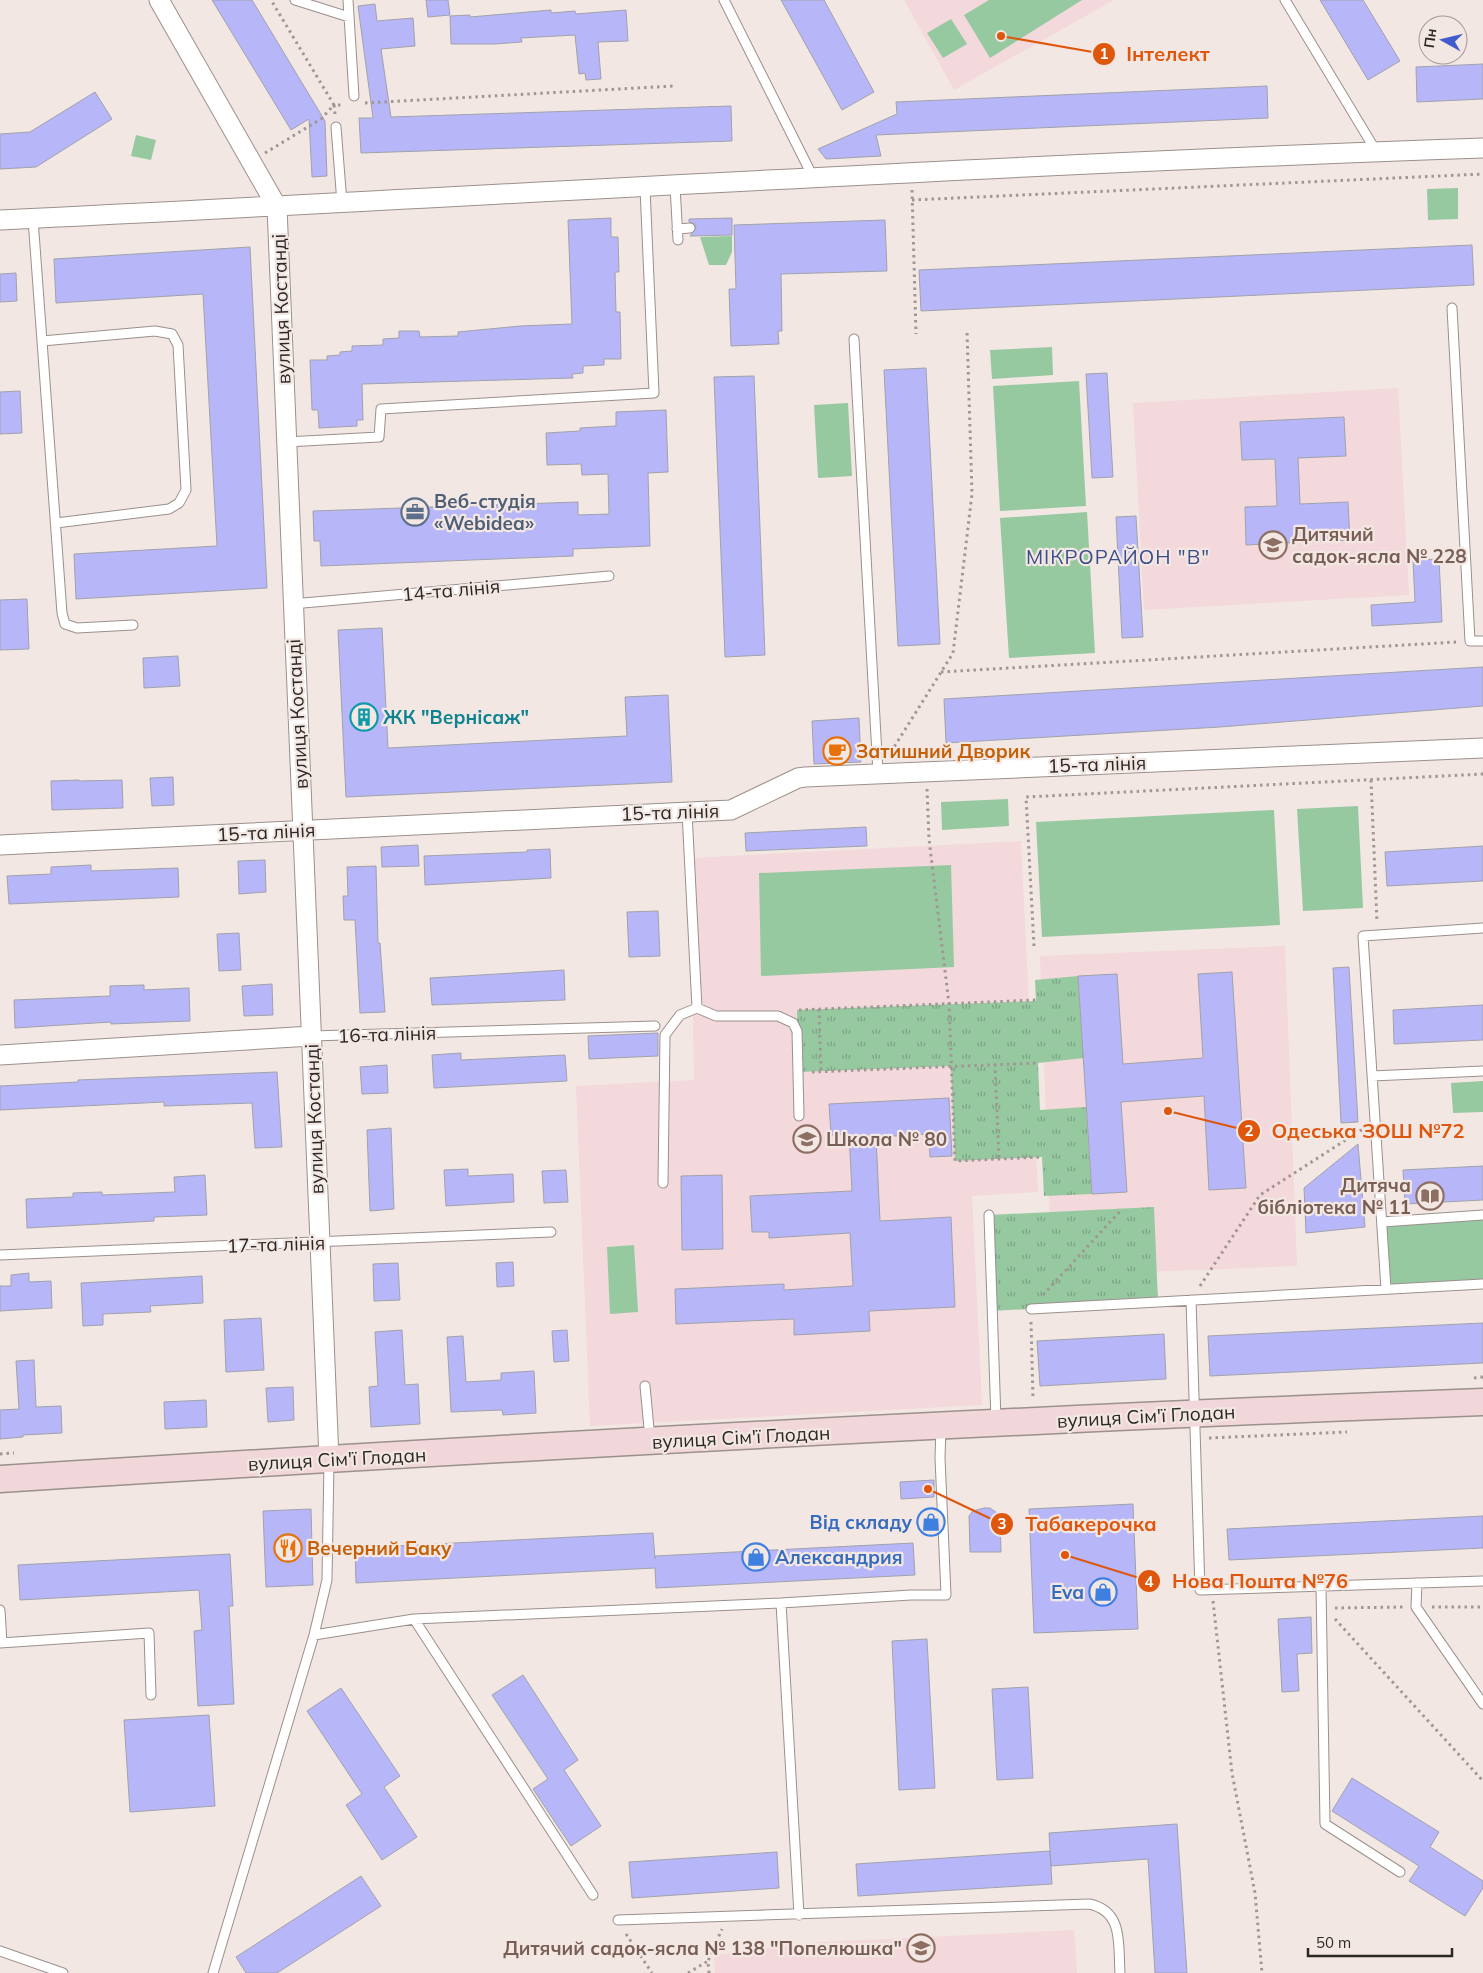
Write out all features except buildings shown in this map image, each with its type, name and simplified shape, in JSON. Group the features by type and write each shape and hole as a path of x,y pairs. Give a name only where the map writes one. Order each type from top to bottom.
{"street":[{"name":"вулиця Костанді","path":"159,0 277,207 328,1459"},
{"path":"0,220 645,188 911,172 1483,148"},
{"name":"15-та лінія","path":"0,845 731,810 798,778 1483,748"},
{"name":"16-та лінія","path":"0,1055 311,1036"},
{"name":"вулиця Сім'ї Глодан","path":"0,1479 328,1459 996,1423 1483,1402"}],"lane":[{"path":"295,0 349,17"},
{"path":"348,0 354,96"},
{"path":"724,0 813,178"},
{"path":"1285,0 1376,152"},
{"path":"336,127 342,203"},
{"path":"675,186 678,240"},
{"path":"286,442 379,437 381,409 654,393 645,188"},
{"path":"33,219 62,613 65,624 77,628 133,626"},
{"path":"677,229 690,228"},
{"path":"1452,308 1470,641 1483,641"},
{"path":"42,340 155,331 172,334 178,345 186,490 179,503 170,509 56,524"},
{"path":"854,338 878,773"},
{"name":"14-та лінія","path":"292,604 610,576"},
{"path":"687,812 697,1008"},
{"path":"1386,1289 1374,1122 1364,936 1483,928"},
{"path":"663,1183 665,1035 680,1015 697,1008 716,1016 778,1016 794,1023 796,1031 799,1116"},
{"name":"16-та лінія","path":"311,1036 655,1026"},
{"path":"1372,1076 1483,1071"},
{"path":"990,1215 996,1423"},
{"path":"1382,1222 1483,1215"},
{"name":"17-та лінія","path":"0,1255 551,1232"},
{"path":"1031,1309 1483,1284"},
{"path":"1190,1300 1200,1590 1483,1581"},
{"path":"645,1386 650,1441"},
{"path":"314,1635 414,1619 781,1603 911,1595 946,1595 940,1468 941,1426"},
{"path":"213,1973 314,1635 327,1580 328,1459"},
{"path":"1417,1583 1416,1607 1483,1704"},
{"path":"1321,1586 1325,1824 1400,1872"},
{"path":"781,1603 799,1915"},
{"path":"0,1610 1,1643 149,1634 151,1695"},
{"path":"414,1619 593,1895"},
{"path":"618,1920 1089,1904 1106,1910 1112,1917 1118,1934 1120,1973"},
{"path":"0,1951 63,1973"}],"path":[{"path":"271,0 334,105 336,127"},
{"path":"364,103 673,86"},
{"path":"251,161 321,119 334,105 347,104"},
{"path":"911,172 916,334"},
{"path":"912,200 1483,174"},
{"path":"878,773 953,653 972,494 967,331"},
{"path":"941,672 1470,641"},
{"path":"926,771 929,839 948,1004 955,1160 1042,1157"},
{"path":"1034,946 1026,797 1483,774"},
{"path":"1371,780 1377,934"},
{"path":"797,1010 1036,1000"},
{"path":"819,1009 821,1071"},
{"path":"807,1072 1038,1062"},
{"path":"995,1064 999,1159"},
{"path":"1190,1300 1260,1195 1374,1122"},
{"path":"1033,1398 1031,1309 1122,1209"},
{"path":"1195,1438 1354,1432"},
{"path":"1212,1590 1232,1773 1255,1893 1262,1973"},
{"path":"1322,1608 1334,1618 1483,1780"},
{"path":"709,1973 708,1960 727,1917"},
{"path":"688,1973 708,1960"}],"shaded area":[{"path":"904,0 1114,0 954,90"},
{"name":"Дитячий садок-ясла № 228","path":"1398,388 1409,595 1144,610 1133,403"},
{"name":"Школа № 80","path":"1021,841 1038,1192 972,1196 982,1405 590,1426 576,1086 694,1080 690,858"},
{"path":"1285,946 1297,1266 1052,1276 1040,956"},
{"name":"Дитячий садок-ясла № 138 \"Попелюшка\"","path":"1074,1930 1077,1973 715,1973 714,1955 820,1942"}],"green space":[{"path":"989,0 1082,0 990,58 964,15"},
{"path":"951,19 967,44 943,58 927,33"},
{"path":"136,135 156,140 151,160 131,156"},
{"path":"1458,188 1458,219 1428,220 1427,189"},
{"path":"732,236 732,252 726,265 709,265 700,237"},
{"path":"1052,347 1053,375 992,379 990,350"},
{"path":"1079,381 1086,506 1000,511 993,386"},
{"path":"848,403 852,476 818,478 814,405"},
{"path":"1087,512 1095,653 1009,658 1000,518"},
{"path":"1008,799 1009,826 942,830 941,802"},
{"path":"1358,806 1363,908 1303,911 1297,809"},
{"path":"1274,810 1280,925 1042,937 1036,822"},
{"path":"951,865 954,967 761,976 759,873"},
{"path":"1078,976 1084,1058 1038,1063 1040,1110 1086,1107 1092,1194 1044,1196 1042,1157 955,1161 951,1066 799,1072 797,1010 1036,1001 1035,980"},
{"path":"1483,1081 1483,1112 1453,1113 1451,1083"},
{"path":"1154,1207 1158,1302 992,1311 989,1215"},
{"path":"1483,1215 1483,1284 1386,1289 1382,1222"},
{"path":"634,1245 638,1312 610,1314 607,1247"}],"place":[{"name":"Інтелект","path":"1001,36"},
{"name":"Веб-студія «Webidea»","path":"415,512"},
{"name":"Дитячий садок-ясла № 228","path":"1273,545"},
{"name":"ЖК \"Вернісаж\"","path":"364,717"},
{"name":"Затишний Дворик","path":"837,751"},
{"name":"Одеська ЗОШ №72","path":"1168,1111"},
{"name":"Школа № 80","path":"807,1139"},
{"name":"Дитяча бібліотека № 11","path":"1430,1196"},
{"name":"Табакерочка","path":"928,1489"},
{"name":"Від складу","path":"931,1522"},
{"name":"Вечерний Баку","path":"288,1548"},
{"name":"Нова Пошта №76","path":"1065,1555"},
{"name":"Александрия","path":"756,1557"},
{"name":"Eva","path":"1103,1592"},
{"name":"Дитячий садок-ясла № 138 \"Попелюшка\"","path":"921,1948"}],"district":[{"name":"МІКРОРАЙОН \"В\"","path":"1118,557"}]}
